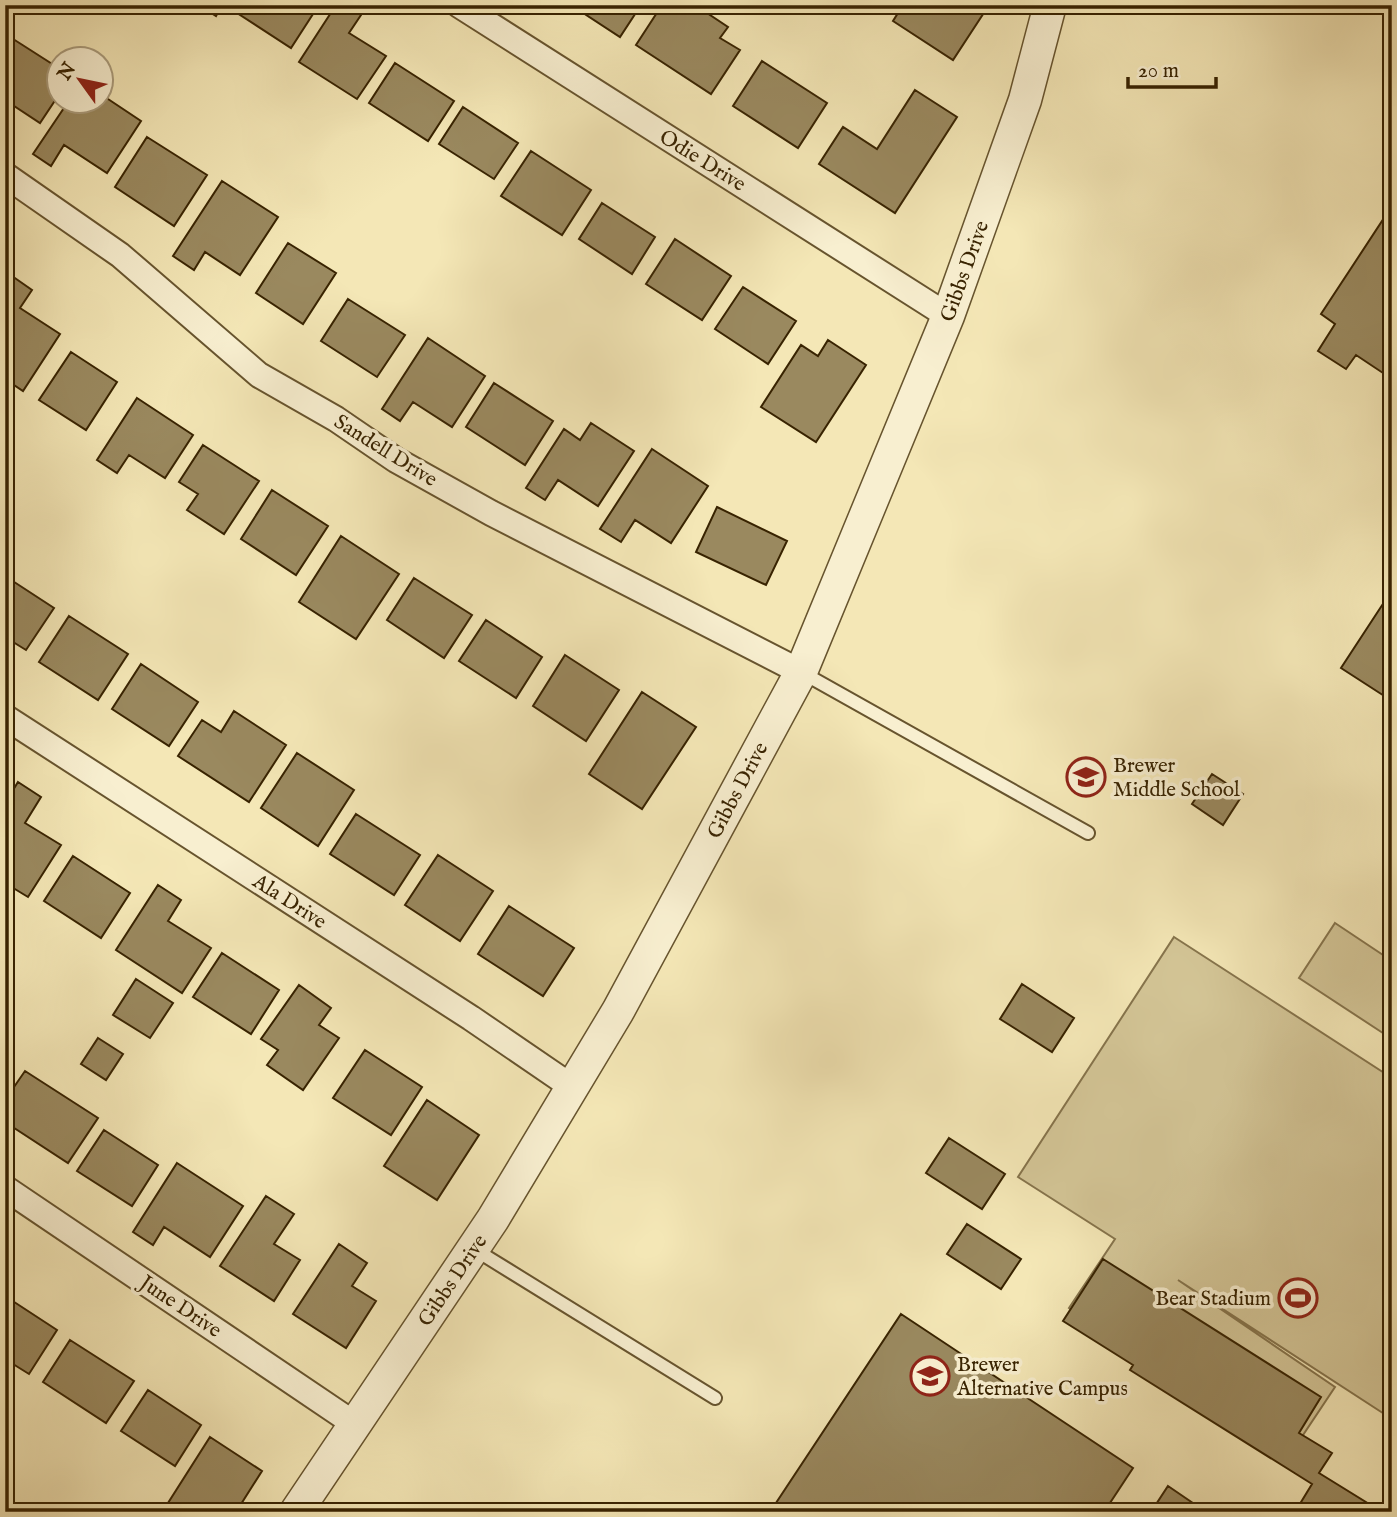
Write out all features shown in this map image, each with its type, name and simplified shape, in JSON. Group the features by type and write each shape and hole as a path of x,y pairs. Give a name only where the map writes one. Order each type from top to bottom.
{"street":[{"name":"Odie Drive","path":"458,5 948,316"},
{"name":"Gibbs Drive","path":"296,1512 473,1248 572,1087 618,1010 801,672 948,316 1025,100 1050,5"},
{"name":"Sandell Drive","path":"5,175 120,255 259,375 336,419 396,460 479,506 801,672"},
{"name":"Ala Drive","path":"5,718 471,1018 572,1087"},
{"name":"June Drive","path":"5,1188 356,1425"}],"lane":[{"path":"801,672 1088,833"},
{"path":"473,1248 715,1398"}],"shaded area":[{"path":"1335,923 1392,961 1392,1039 1299,978"},
{"name":"Bear Stadium","path":"1174,937 1392,1078 1392,1419 1178,1280 1335,1387 1289,1456 1069,1308 1115,1239 1018,1177"}],"building":[{"path":"199,5 222,5 216,16"},
{"path":"242,5 300,5 313,14 291,48 237,13"},
{"path":"336,5 347,5 361,15 349,33 386,56 357,99 299,62"},
{"path":"571,5 641,5 620,37"},
{"path":"662,5 695,5 728,27 720,38 740,50 711,94 636,45"},
{"path":"903,5 989,5 953,60 893,21"},
{"path":"10,37 46,60 46,114 40,123 5,100 5,44"},
{"path":"762,61 827,103 798,148 733,106"},
{"path":"395,63 454,101 428,141 369,103"},
{"path":"915,90 957,117 895,213 819,164 843,127 877,149"},
{"path":"116,104 141,121 107,173 64,145 51,166 33,154 59,116 116,116"},
{"path":"463,107 518,143 494,179 439,144"},
{"path":"147,137 207,175 174,226 115,187"},
{"path":"531,151 591,190 562,235 501,196"},
{"path":"222,181 278,217 240,275 205,252 194,270 173,256"},
{"path":"602,203 655,237 632,274 579,239"},
{"path":"1386,215 1392,219 1392,379 1356,355 1346,369 1318,351 1335,324 1321,314"},
{"path":"675,239 731,276 702,320 646,284"},
{"path":"288,243 336,273 303,324 256,293"},
{"path":"12,276 32,290 20,308 60,334 23,391 5,379 5,287"},
{"path":"743,287 796,321 768,364 715,329"},
{"path":"348,299 405,335 377,377 321,341"},
{"path":"428,338 485,376 452,427 413,402 400,421 382,409"},
{"path":"828,340 866,365 816,442 761,407 801,345 818,356"},
{"path":"71,352 117,382 86,430 39,400"},
{"path":"494,383 553,421 525,465 466,427"},
{"path":"137,398 193,435 165,478 129,455 117,473 97,460"},
{"path":"591,423 634,451 598,506 558,480 545,500 526,488 564,429 580,440"},
{"path":"203,445 259,481 224,534 187,510 198,494 179,482"},
{"path":"652,449 708,486 671,543 635,520 621,542 600,529"},
{"path":"272,490 328,526 296,575 241,539"},
{"path":"717,507 787,541 766,585 696,552"},
{"path":"341,536 399,574 356,639 299,602"},
{"path":"5,576 54,608 26,650 5,637"},
{"path":"414,578 472,615 444,658 387,620"},
{"path":"1392,590 1392,701 1341,668"},
{"path":"69,616 128,654 98,700 39,662"},
{"path":"486,620 542,657 516,698 459,661"},
{"path":"565,655 619,690 586,741 533,706"},
{"path":"141,664 198,702 169,746 112,709"},
{"path":"642,692 696,727 642,809 589,774"},
{"path":"234,711 286,745 249,802 178,756 202,720 221,732"},
{"path":"297,753 354,790 318,846 261,808"},
{"path":"1212,774 1243,794 1223,825 1192,804"},
{"path":"18,782 41,797 25,823 61,845 28,897 5,883 5,803"},
{"path":"356,814 420,855 394,895 330,854"},
{"path":"438,855 493,891 460,941 405,905"},
{"path":"73,856 130,893 101,938 44,901"},
{"path":"158,885 181,900 168,921 211,948 182,993 116,950"},
{"path":"509,906 574,948 543,996 478,954"},
{"path":"222,953 279,990 251,1034 193,997"},
{"path":"136,979 173,1003 150,1038 113,1015"},
{"path":"1022,984 1074,1018 1052,1052 1000,1019"},
{"path":"299,985 331,1008 319,1025 339,1038 303,1090 267,1065 278,1050 261,1039"},
{"path":"98,1038 123,1054 106,1080 81,1064"},
{"path":"365,1050 422,1087 391,1135 333,1098"},
{"path":"25,1071 98,1118 68,1163 5,1122 5,1100"},
{"path":"427,1100 479,1135 437,1200 384,1166"},
{"path":"104,1130 158,1165 132,1206 77,1171"},
{"path":"949,1138 1005,1174 982,1209 926,1173"},
{"path":"177,1163 243,1206 210,1257 164,1227 153,1245 133,1232"},
{"path":"266,1196 294,1214 274,1244 300,1260 274,1301 220,1266"},
{"path":"967,1224 1021,1259 1001,1289 947,1254"},
{"path":"339,1244 367,1263 352,1286 376,1301 346,1348 293,1314"},
{"path":"1103,1259 1321,1397 1299,1433 1332,1453 1319,1473 1382,1512 1295,1512 1312,1484 1130,1370 1133,1365 1063,1321"},
{"path":"5,1296 57,1330 29,1374 5,1359"},
{"path":"901,1314 1133,1468 1104,1512 770,1512"},
{"path":"70,1340 134,1381 106,1423 43,1382"},
{"path":"148,1390 201,1425 175,1466 121,1431"},
{"path":"210,1437 262,1471 236,1512 182,1512 168,1503"},
{"path":"1168,1486 1206,1512 1151,1512"}],"place":[{"name":"Brewer Middle School","path":"1086,777"},
{"name":"Bear Stadium","path":"1298,1298"},
{"name":"Brewer Alternative Campus","path":"930,1376"}]}
